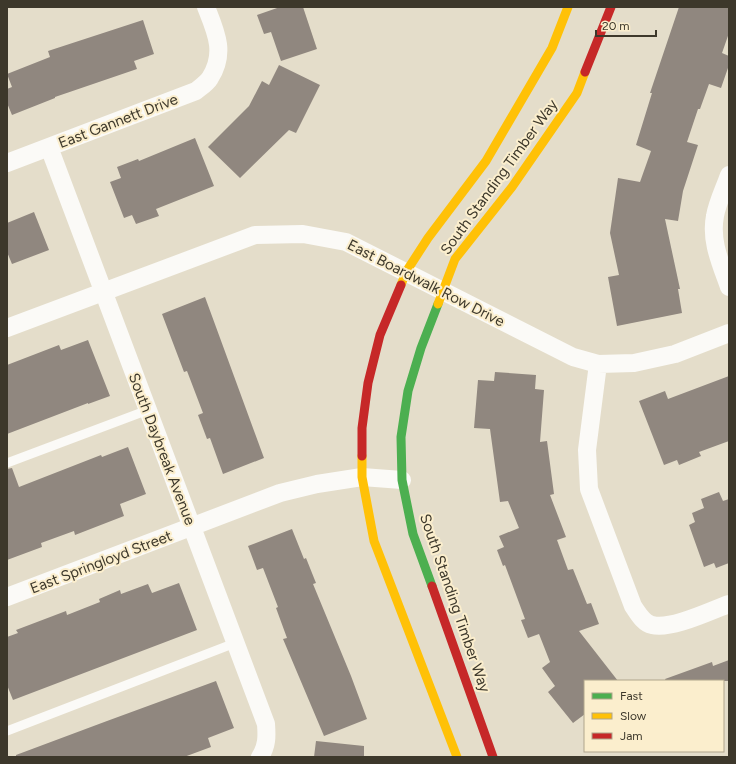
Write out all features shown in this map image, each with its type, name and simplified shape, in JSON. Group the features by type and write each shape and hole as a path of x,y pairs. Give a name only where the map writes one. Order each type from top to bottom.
{"street":[{"name":"East Gannett Drive","path":"7,163 196,91 209,80 217,64 219,49 217,34 206,7"},
{"name":"South Standing Timber Way","path":"457,757 374,541 362,477 362,428 368,383 380,336 406,272 428,238 486,161 552,48 568,7"},
{"name":"South Standing Timber Way","path":"493,757 413,534 402,480 401,436 408,391 421,348 455,259 512,187 577,92 611,7"},
{"name":"South Daybreak Avenue","path":"49,147 266,724 268,738 262,754"},
{"path":"729,175 715,215 714,235 717,253 729,287"},
{"name":"East Boardwalk Row Drive","path":"7,328 255,235 303,234 346,242 572,357 598,364 634,363 675,354 729,334"},
{"path":"598,364 587,450 589,489 633,606 641,618 651,625 664,626 677,623 729,604"},
{"name":"East Springloyd Street","path":"7,597 280,493 317,484 362,477 402,480"}],"lane":[{"path":"7,463 148,410"},
{"path":"7,731 236,643"}],"building":[{"path":"280,7 303,7 317,49 281,61 271,32 264,34 257,15"},
{"path":"679,7 729,7 729,33 722,53 729,56 729,65 721,88 709,84 700,109 698,109 687,142 698,145 683,191 678,221 665,219 680,289 678,289 682,313 617,326 608,277 619,275 610,233 618,178 640,182 651,151 636,145 652,93 650,93"},
{"path":"143,20 154,54 134,61 137,69 55,97 12,115 7,103 7,89 12,87 7,74 50,57 48,51"},
{"path":"279,65 320,85 296,133 289,130 240,178 208,147 249,106 262,81 269,85"},
{"path":"195,138 214,186 156,209 159,216 136,224 132,215 124,218 110,182 121,178 117,167 138,159 139,161"},
{"path":"34,212 49,250 12,264 7,252 7,223"},
{"path":"205,297 264,458 223,474 210,438 207,439 198,415 203,413 187,371 184,372 162,314"},
{"path":"88,340 110,396 7,434 7,365 59,345 61,350"},
{"path":"495,372 536,375 535,389 544,390 540,442 547,441 554,494 550,495 566,537 557,540 568,570 573,569 587,604 591,603 599,624 579,631 617,680 584,680 584,715 573,723 548,692 555,686 542,668 550,662 539,634 528,638 521,620 525,619 505,565 503,566 497,550 504,547 499,536 519,528 508,501 500,502 490,429 474,428 478,380 494,381"},
{"path":"729,376 729,441 699,452 701,456 679,465 677,460 664,465 639,401 665,391 668,399"},
{"path":"128,447 146,494 120,504 124,516 75,535 74,531 41,543 42,547 7,560 7,469 12,468 19,487 101,455 102,457"},
{"path":"719,492 723,501 729,499 729,563 716,568 714,563 704,567 689,525 695,522 692,513 704,508 701,499"},
{"path":"292,529 304,559 306,558 316,583 313,584 367,719 324,736 283,639 287,638 276,608 278,607 263,568 257,570 248,546"},
{"path":"179,583 197,630 13,700 7,685 7,637 18,633 16,630 66,611 67,615 100,602 99,599 120,590 121,594 148,584 152,593"},
{"path":"729,660 729,681 665,679 712,662 713,666"},
{"path":"216,681 234,728 208,738 211,747 184,757 16,757 16,755"},
{"path":"316,741 364,746 364,757 314,757"}],"traffic: fast":[{"path":"432,586 413,534 402,480 401,437 408,391 421,348 438,304"}],"traffic: slow":[{"path":"401,285 406,272 428,238 486,161 552,48 568,7"},
{"path":"438,304 455,259 512,187 577,93 585,72"},
{"path":"362,456 362,477 374,541 457,757"}],"traffic: jam":[{"path":"585,72 611,7"},
{"path":"362,456 362,428 368,383 380,335 401,285"},
{"path":"432,586 493,757"}]}
